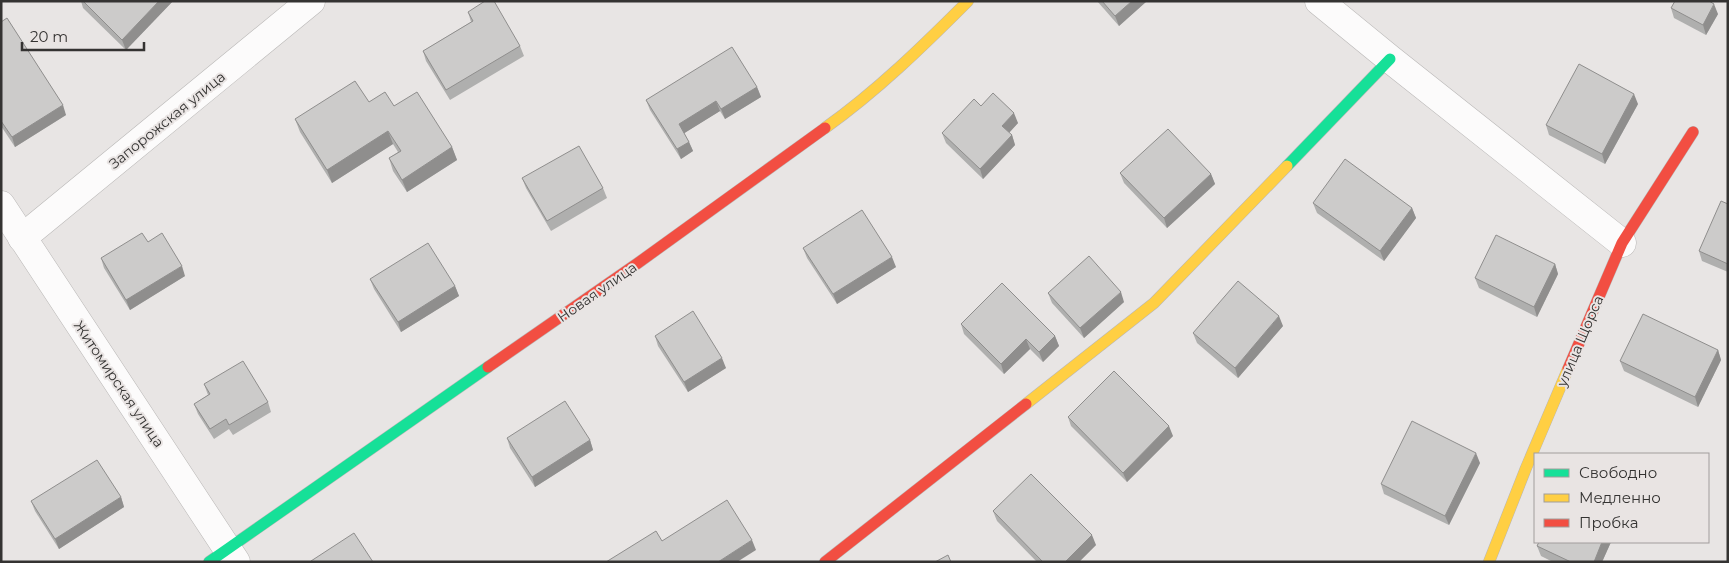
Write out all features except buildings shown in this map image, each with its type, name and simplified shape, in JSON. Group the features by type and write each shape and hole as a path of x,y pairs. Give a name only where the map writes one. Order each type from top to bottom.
{"street":[{"name":"Запорожская улица","path":"22,238 311,1"},
{"name":"Новая улица","path":"225,558 835,120 923,46 968,1"},
{"path":"1319,1 1622,243"},
{"path":"825,562 1154,303 1390,59"},
{"name":"улица Щорса","path":"1489,562 1526,468 1622,243 1693,132"},
{"name":"Житомирская улица","path":"1,206 225,558"}],"traffic: fast":[{"path":"1287,166 1390,59"},
{"path":"209,562 488,367"}],"traffic: slow":[{"path":"825,128 881,83 968,1"},
{"path":"1026,404 1154,303 1287,166"},
{"path":"1489,562 1568,369"}],"traffic: jam":[{"path":"488,367 638,263 825,128"},
{"path":"1568,369 1622,243 1693,132"},
{"path":"825,562 1026,404"}]}
